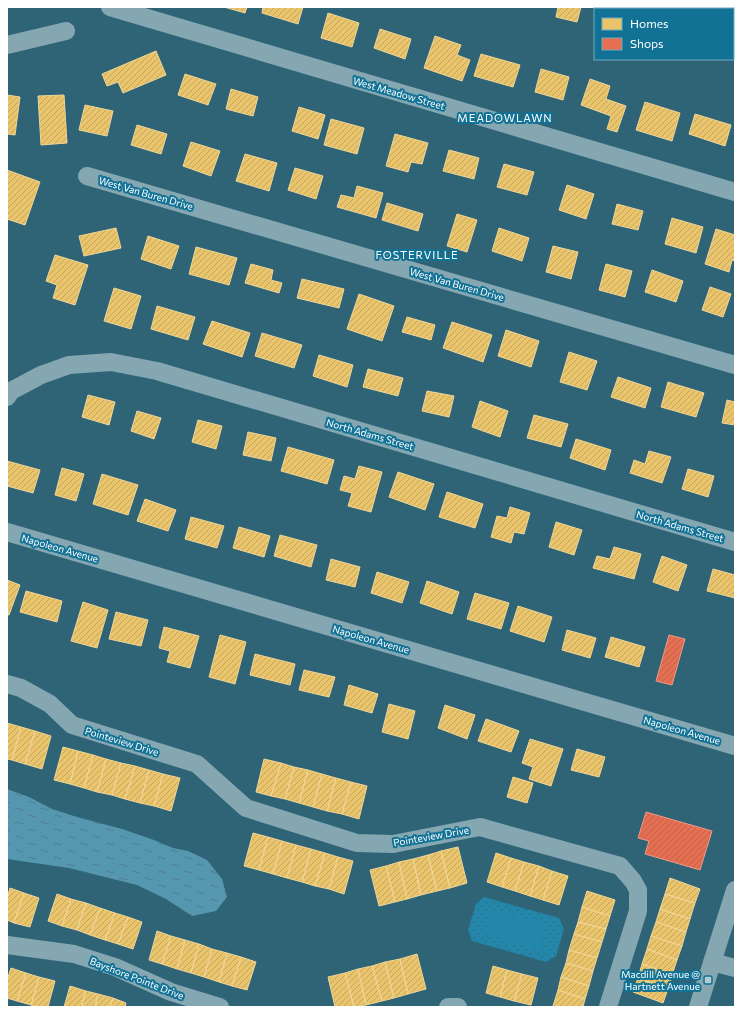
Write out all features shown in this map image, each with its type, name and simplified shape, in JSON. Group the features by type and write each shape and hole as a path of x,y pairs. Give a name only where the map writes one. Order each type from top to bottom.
{"street":[{"name":"West Meadow Street","path":"110,7 735,192"},
{"path":"7,45 66,32"},
{"name":"West Van Buren Drive","path":"87,176 735,365"},
{"name":"North Adams Street","path":"7,397 11,391 41,376 69,365 111,362 156,371 735,542"},
{"name":"Napoleon Avenue","path":"7,532 735,746"},
{"name":"Pointeview Drive","path":"7,684 21,688 50,704 72,725 197,764 246,808 357,843 393,844 480,827 620,866 634,881 638,890 638,911 608,1007"},
{"path":"698,1007 735,890"},
{"name":"Bayshore Pointe Drive","path":"7,946 74,954 116,967 171,992 220,1007"},
{"path":"712,962 735,968"},
{"path":"448,1007 458,1007"}],"shaded area":[{"path":"484,897 559,918 564,929 556,956 546,962 472,941 468,930 476,904"},
{"path":"491,909 546,925 539,950 484,934"}],"water":[{"path":"7,789 29,797 52,809 122,829 173,848 188,851 207,860 222,879 227,897 216,911 192,916 166,899 137,885 69,868 7,859"}],"building: Homes":[{"path":"224,7 247,7 245,13"},
{"path":"263,7 303,7 298,24 262,13"},
{"path":"558,7 581,7 577,22 556,17"},
{"path":"328,13 359,23 352,47 321,38"},
{"path":"380,29 411,39 405,59 374,48"},
{"path":"435,36 461,45 457,55 470,60 462,81 424,68"},
{"path":"156,51 166,75 123,93 118,82 107,86 102,74"},
{"path":"481,54 520,65 513,87 474,76"},
{"path":"541,69 569,77 563,100 535,92"},
{"path":"185,74 216,84 208,105 178,95"},
{"path":"590,79 610,86 606,99 626,106 617,132 607,129 611,116 581,105"},
{"path":"231,89 258,97 253,116 226,109"},
{"path":"7,95 20,97 15,135 7,134"},
{"path":"64,95 67,143 41,145 38,96"},
{"path":"645,102 680,113 672,141 636,130"},
{"path":"85,105 113,111 107,136 79,130"},
{"path":"299,107 325,115 318,139 292,131"},
{"path":"695,114 731,125 725,146 689,134"},
{"path":"331,119 364,128 357,154 324,145"},
{"path":"137,125 167,134 161,154 131,145"},
{"path":"395,134 428,143 422,164 411,162 408,172 386,166"},
{"path":"191,142 220,151 211,176 183,166"},
{"path":"449,150 479,158 474,179 443,171"},
{"path":"245,154 277,163 269,191 236,181"},
{"path":"504,164 534,172 527,195 497,187"},
{"path":"295,168 323,176 316,199 288,190"},
{"path":"7,170 40,182 25,225 7,219"},
{"path":"567,185 594,194 586,219 559,210"},
{"path":"357,186 383,193 376,218 337,207 341,195 354,198"},
{"path":"387,203 423,214 418,231 382,220"},
{"path":"617,204 643,211 638,230 612,224"},
{"path":"457,214 477,220 467,252 447,246"},
{"path":"672,218 703,227 696,253 665,244"},
{"path":"116,228 121,248 84,256 79,236"},
{"path":"499,228 529,238 522,261 492,251"},
{"path":"716,229 735,235 735,261 732,260 729,272 705,264"},
{"path":"148,236 179,246 171,269 141,259"},
{"path":"553,246 578,252 571,279 546,272"},
{"path":"196,247 237,258 229,285 189,274"},
{"path":"55,255 88,265 75,305 53,298 57,285 46,281"},
{"path":"251,264 273,270 271,280 282,283 279,293 245,283"},
{"path":"606,264 632,271 625,297 599,290"},
{"path":"652,270 683,281 676,302 645,292"},
{"path":"302,279 344,289 339,308 297,298"},
{"path":"710,287 731,294 723,317 702,310"},
{"path":"114,288 141,296 131,329 104,321"},
{"path":"359,294 394,306 382,341 347,329"},
{"path":"157,306 195,317 188,340 151,329"},
{"path":"407,317 435,325 431,340 402,332"},
{"path":"212,321 250,333 242,357 203,344"},
{"path":"452,322 492,335 483,362 443,348"},
{"path":"506,330 539,341 531,367 498,356"},
{"path":"262,333 302,345 294,368 255,356"},
{"path":"569,352 597,361 587,390 560,382"},
{"path":"319,355 353,365 347,387 313,376"},
{"path":"368,369 403,378 398,396 363,387"},
{"path":"618,377 651,388 645,408 611,397"},
{"path":"668,382 704,393 696,417 661,407"},
{"path":"427,391 454,396 449,417 422,411"},
{"path":"88,395 115,402 109,425 82,417"},
{"path":"727,400 735,402 735,425 722,423"},
{"path":"480,401 508,411 500,437 472,427"},
{"path":"137,411 161,418 154,439 131,431"},
{"path":"534,415 568,424 561,447 527,438"},
{"path":"198,420 222,426 216,449 192,442"},
{"path":"248,432 276,438 271,461 243,455"},
{"path":"576,439 611,450 605,470 570,458"},
{"path":"288,447 334,460 327,484 281,471"},
{"path":"649,451 671,457 662,483 630,473 634,460 645,464"},
{"path":"7,461 40,470 33,493 7,486"},
{"path":"359,466 382,472 371,512 348,506 352,493 340,490 344,476 355,479"},
{"path":"62,468 84,474 76,501 55,495"},
{"path":"688,469 714,476 708,497 682,489"},
{"path":"398,472 434,484 425,510 389,497"},
{"path":"102,474 138,485 128,515 93,504"},
{"path":"447,492 483,504 475,528 439,517"},
{"path":"145,499 176,510 168,531 137,521"},
{"path":"510,507 530,513 524,534 514,532 511,543 491,537 497,516 507,518"},
{"path":"191,517 224,526 217,548 185,539"},
{"path":"556,522 582,530 574,555 549,547"},
{"path":"239,527 270,536 264,557 233,548"},
{"path":"280,535 317,545 311,567 274,556"},
{"path":"614,547 641,554 634,579 593,568 597,556 610,559"},
{"path":"662,556 687,565 678,591 653,582"},
{"path":"331,559 360,567 355,587 326,580"},
{"path":"713,569 735,575 735,598 707,591"},
{"path":"377,572 409,582 402,603 371,593"},
{"path":"7,580 20,585 9,615 7,615"},
{"path":"427,581 459,592 452,614 420,603"},
{"path":"26,591 62,601 57,622 20,612"},
{"path":"475,593 509,603 501,629 467,619"},
{"path":"83,602 108,610 97,648 71,641"},
{"path":"518,606 552,617 544,642 510,631"},
{"path":"116,612 148,620 141,646 109,639"},
{"path":"164,627 199,636 190,668 167,662 170,651 159,648"},
{"path":"567,630 596,638 590,658 562,650"},
{"path":"220,635 246,642 235,684 209,677"},
{"path":"611,637 645,647 639,667 605,657"},
{"path":"255,654 295,664 290,685 250,675"},
{"path":"304,670 335,677 329,697 299,690"},
{"path":"349,685 378,694 372,713 344,705"},
{"path":"389,704 415,711 408,739 382,732"},
{"path":"445,705 475,715 467,739 438,728"},
{"path":"486,719 519,731 511,752 478,741"},
{"path":"7,723 21,727 12,760 7,759"},
{"path":"21,727 35,731 25,764 12,760"},
{"path":"35,731 51,736 42,769 25,764"},
{"path":"530,739 563,749 551,786 529,779 533,767 522,763"},
{"path":"63,747 78,751 70,784 54,780"},
{"path":"577,749 605,757 599,777 571,770"},
{"path":"78,751 93,755 84,788 70,784"},
{"path":"93,755 106,759 97,792 84,788"},
{"path":"106,759 121,763 112,795 97,792"},
{"path":"264,759 281,763 271,796 256,792"},
{"path":"121,763 135,766 125,799 112,795"},
{"path":"281,763 294,767 285,799 271,796"},
{"path":"135,766 149,770 140,803 125,799"},
{"path":"294,767 308,770 299,803 285,799"},
{"path":"149,770 163,774 154,806 140,803"},
{"path":"308,770 322,774 313,807 299,803"},
{"path":"163,774 180,778 171,811 154,806"},
{"path":"322,774 336,778 327,811 313,807"},
{"path":"513,777 533,783 527,803 507,797"},
{"path":"336,778 351,782 342,814 327,811"},
{"path":"351,782 367,786 359,819 342,814"},
{"path":"253,833 268,837 259,870 244,866"},
{"path":"268,837 282,841 273,874 259,870"},
{"path":"282,841 296,845 287,878 273,874"},
{"path":"296,845 311,849 302,882 287,878"},
{"path":"458,847 467,883 450,888 441,851"},
{"path":"311,849 325,853 315,886 302,882"},
{"path":"441,851 450,888 437,891 428,855"},
{"path":"325,853 338,857 329,889 315,886"},
{"path":"496,853 511,858 502,887 487,882"},
{"path":"428,855 437,891 421,895 413,859"},
{"path":"338,857 353,861 344,894 329,889"},
{"path":"511,858 524,862 515,891 502,887"},
{"path":"413,859 421,895 407,899 399,862"},
{"path":"399,862 407,899 395,902 386,866"},
{"path":"524,862 539,866 530,896 515,891"},
{"path":"386,866 395,902 379,906 370,870"},
{"path":"539,866 552,871 543,900 530,896"},
{"path":"552,871 568,876 559,905 543,900"},
{"path":"670,878 700,889 695,903 665,894"},
{"path":"10,888 24,893 14,923 7,920 7,898"},
{"path":"587,891 615,900 610,916 582,907"},
{"path":"24,893 39,898 30,927 14,923"},
{"path":"57,894 71,899 62,926 48,921"},
{"path":"665,894 695,903 690,919 660,909"},
{"path":"71,899 86,903 77,930 62,926"},
{"path":"86,903 100,908 90,935 77,930"},
{"path":"582,907 610,916 606,929 578,922"},
{"path":"100,908 115,913 105,940 90,935"},
{"path":"660,909 690,919 686,932 656,922"},
{"path":"115,913 128,917 118,944 105,940"},
{"path":"128,917 142,922 133,949 118,944"},
{"path":"578,922 606,929 602,942 574,934"},
{"path":"656,922 686,932 682,946 651,936"},
{"path":"157,931 171,936 162,964 149,960"},
{"path":"574,934 602,942 597,958 569,950"},
{"path":"171,936 185,940 177,969 162,964"},
{"path":"651,936 682,946 677,960 647,949"},
{"path":"185,940 199,944 191,973 177,969"},
{"path":"199,944 212,949 204,977 191,973"},
{"path":"212,949 227,953 219,982 204,977"},
{"path":"647,949 677,960 672,975 642,964"},
{"path":"569,950 597,958 593,971 566,963"},
{"path":"227,953 241,957 232,986 219,982"},
{"path":"417,954 426,989 408,994 400,959"},
{"path":"241,957 256,962 247,990 232,986"},
{"path":"400,959 408,994 394,998 385,962"},
{"path":"385,962 394,998 382,1001 372,966"},
{"path":"566,963 593,971 589,986 561,977"},
{"path":"642,964 672,975 668,989 638,978"},
{"path":"372,966 382,1001 366,1005 358,969"},
{"path":"493,966 507,970 500,997 486,993"},
{"path":"11,968 26,973 17,1001 7,998 7,980"},
{"path":"358,969 366,1005 354,1007 345,973"},
{"path":"507,970 522,974 514,1001 500,997"},
{"path":"26,973 39,977 31,1005 17,1001"},
{"path":"345,973 354,1007 335,1007 328,977"},
{"path":"522,974 538,978 531,1005 514,1001"},
{"path":"39,977 55,981 48,1007 37,1007 31,1005"},
{"path":"561,977 589,986 585,999 558,990"},
{"path":"638,978 668,989 663,1003 633,992"},
{"path":"70,986 86,991 81,1007 64,1007"},
{"path":"558,990 585,999 583,1007 553,1006"},
{"path":"86,991 98,994 95,1007 81,1007"},
{"path":"98,994 113,998 110,1007 95,1007"},
{"path":"113,998 126,1003 125,1007 110,1007"}],"building: Shops":[{"path":"669,635 685,639 672,685 656,681"},
{"path":"646,812 712,831 700,870 645,854 649,841 638,838"}],"place":[{"name":"Macdill Avenue @ Hartnett Avenue","path":"708,980"}],"district":[{"name":"MEADOWLAWN","path":"505,117"},
{"name":"FOSTERVILLE","path":"417,254"}]}
